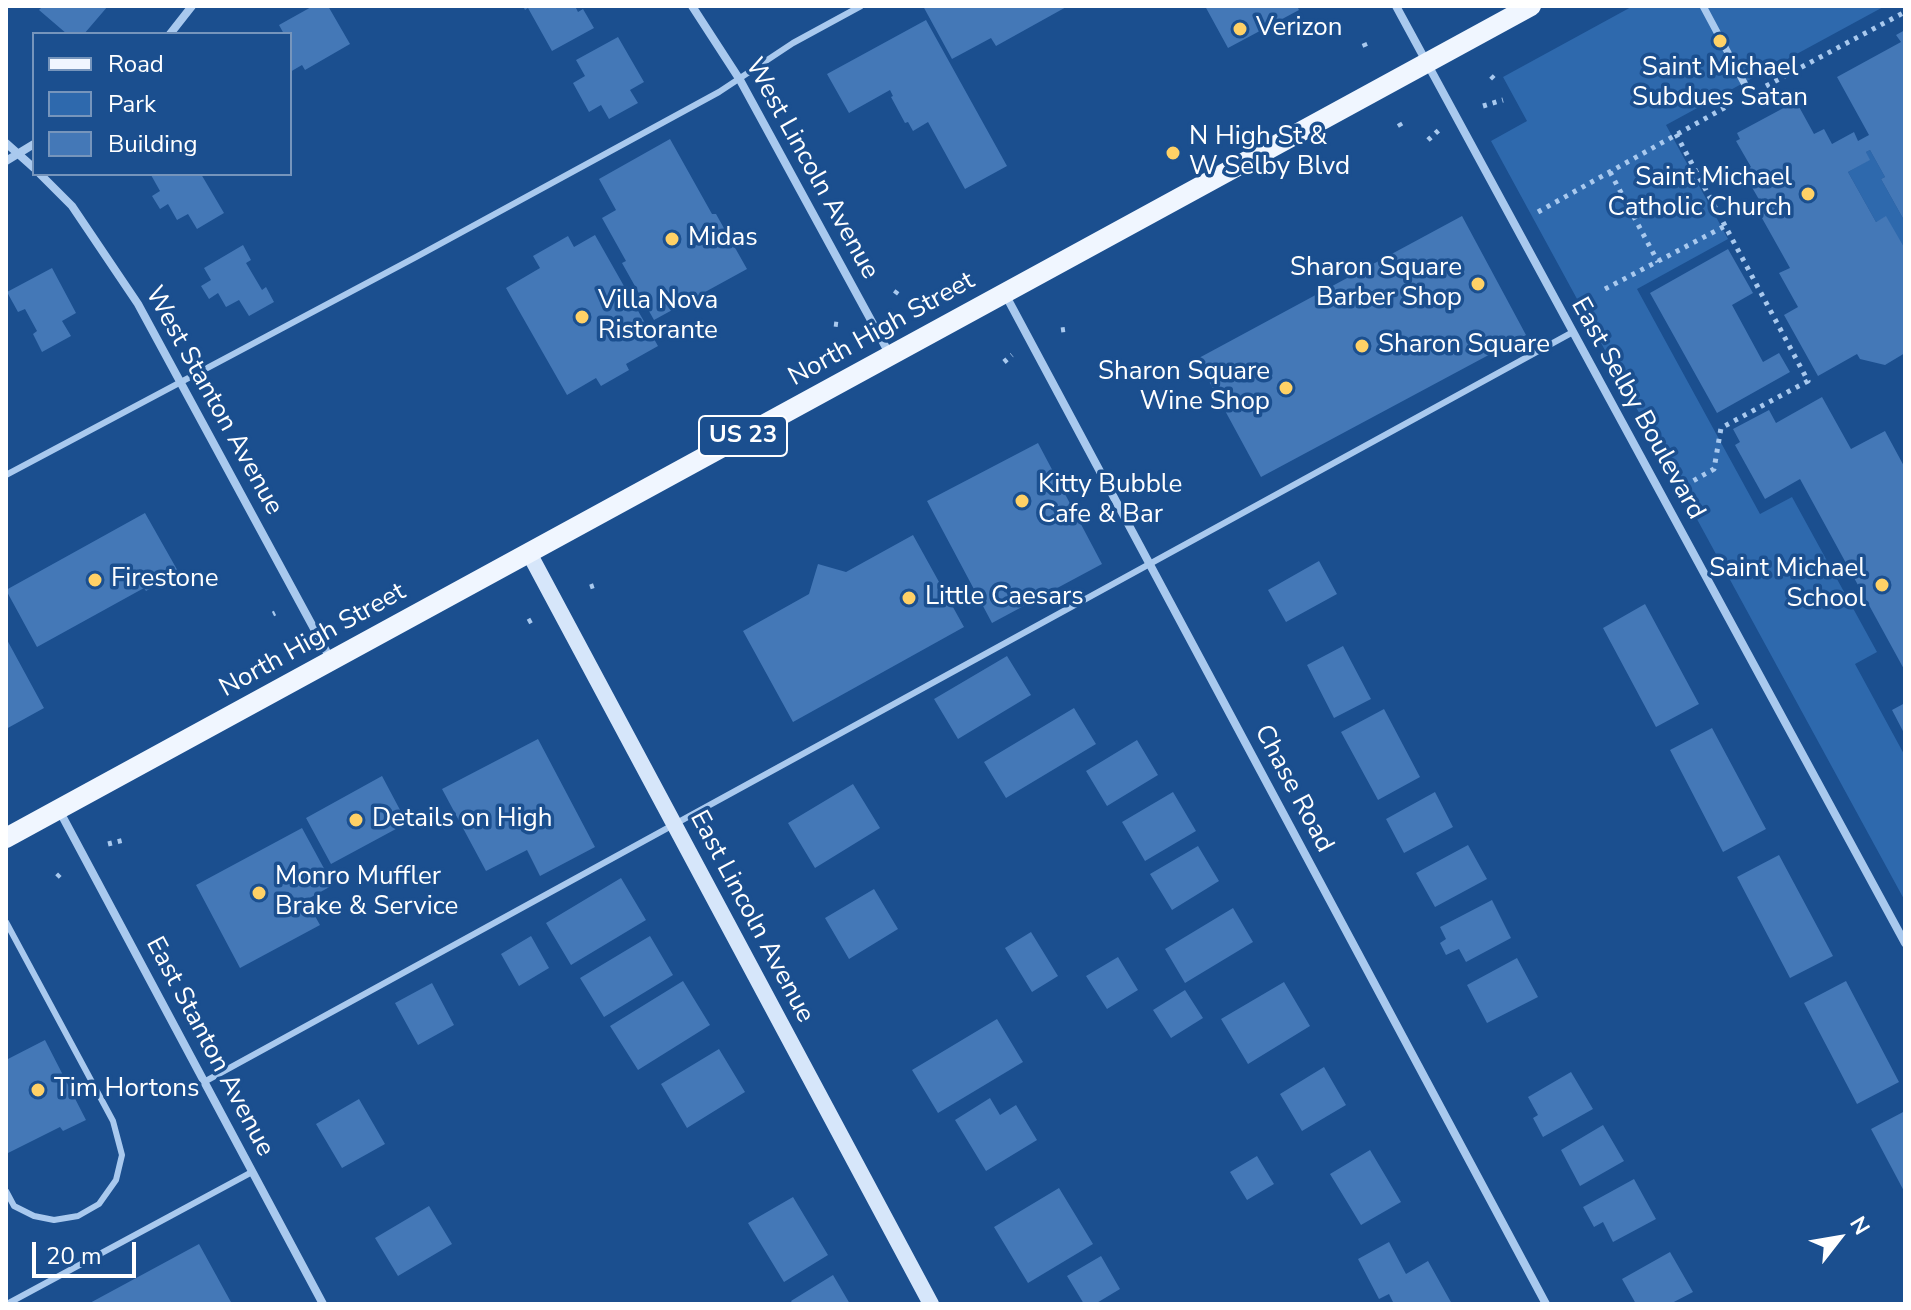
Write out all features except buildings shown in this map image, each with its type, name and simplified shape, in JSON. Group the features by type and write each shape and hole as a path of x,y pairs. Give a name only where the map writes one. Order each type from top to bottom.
{"main road":[{"name":"North High Street","path":"6,838 1531,6"},
{"name":"East Lincoln Avenue","path":"529,553 931,1304"}],"street":[{"path":"172,32 192,6"},
{"name":"West Lincoln Avenue","path":"692,6 740,80 891,355"},
{"name":"East Selby Boulevard","path":"1396,6 1905,943"},
{"path":"1703,6 1750,94"},
{"path":"6,143 32,166"},
{"path":"6,161 32,145"},
{"name":"West Stanton Avenue","path":"42,176 80,219 138,304 331,661"},
{"name":"Chase Road","path":"1004,293 1546,1304"},
{"name":"East Stanton Avenue","path":"59,809 323,1304"}],"lane":[{"path":"6,475 740,80 793,43 861,6"},
{"path":"204,1082 1573,332"},
{"path":"6,922 113,1121 122,1155 116,1180 99,1204 78,1216 54,1220 34,1216 14,1206 6,1191"},
{"path":"7,1304 252,1172"}],"path":[{"path":"1538,212 1676,134 1905,12"},
{"path":"1364,43 1367,50"},
{"path":"1483,106 1503,100"},
{"path":"1428,140 1442,128"},
{"path":"1676,134 1808,381 1721,428 1714,469 1684,486"},
{"path":"1610,172 1658,262"},
{"path":"1605,289 1725,226"},
{"path":"834,324 842,325"},
{"path":"1004,362 1012,355"},
{"path":"590,587 599,584"},
{"path":"528,622 535,618"},
{"path":"108,844 124,840"},
{"path":"57,877 63,871"}],"green space":[{"path":"1633,6 1885,6 1666,125 1728,239 1637,289 1760,514 1792,497 1877,652 1855,664 1905,756 1905,901 1491,141 1527,121 1503,77"},
{"path":"1870,150 1885,177 1881,179 1905,222 1904,250 1886,217 1876,222 1848,172 1869,160 1866,152"}],"place":[{"name":"Verizon","path":"1240,29"},
{"name":"Saint Michael Subdues Satan","path":"1720,41"},
{"name":"N High St & W Selby Blvd","path":"1173,153"},
{"name":"Saint Michael Catholic Church","path":"1808,194"},
{"name":"Midas","path":"672,239"},
{"name":"Sharon Square Barber Shop","path":"1478,284"},
{"name":"Villa Nova Ristorante","path":"582,317"},
{"name":"Sharon Square","path":"1362,346"},
{"name":"Sharon Square Wine Shop","path":"1286,388"},
{"name":"Kitty Bubble Cafe & Bar","path":"1022,501"},
{"name":"Firestone","path":"95,580"},
{"name":"Saint Michael School","path":"1882,585"},
{"name":"Little Caesars","path":"909,598"},
{"name":"Details on High","path":"356,820"},
{"name":"Monro Muffler Brake & Service","path":"259,893"},
{"name":"Tim Hortons","path":"38,1090"}]}
